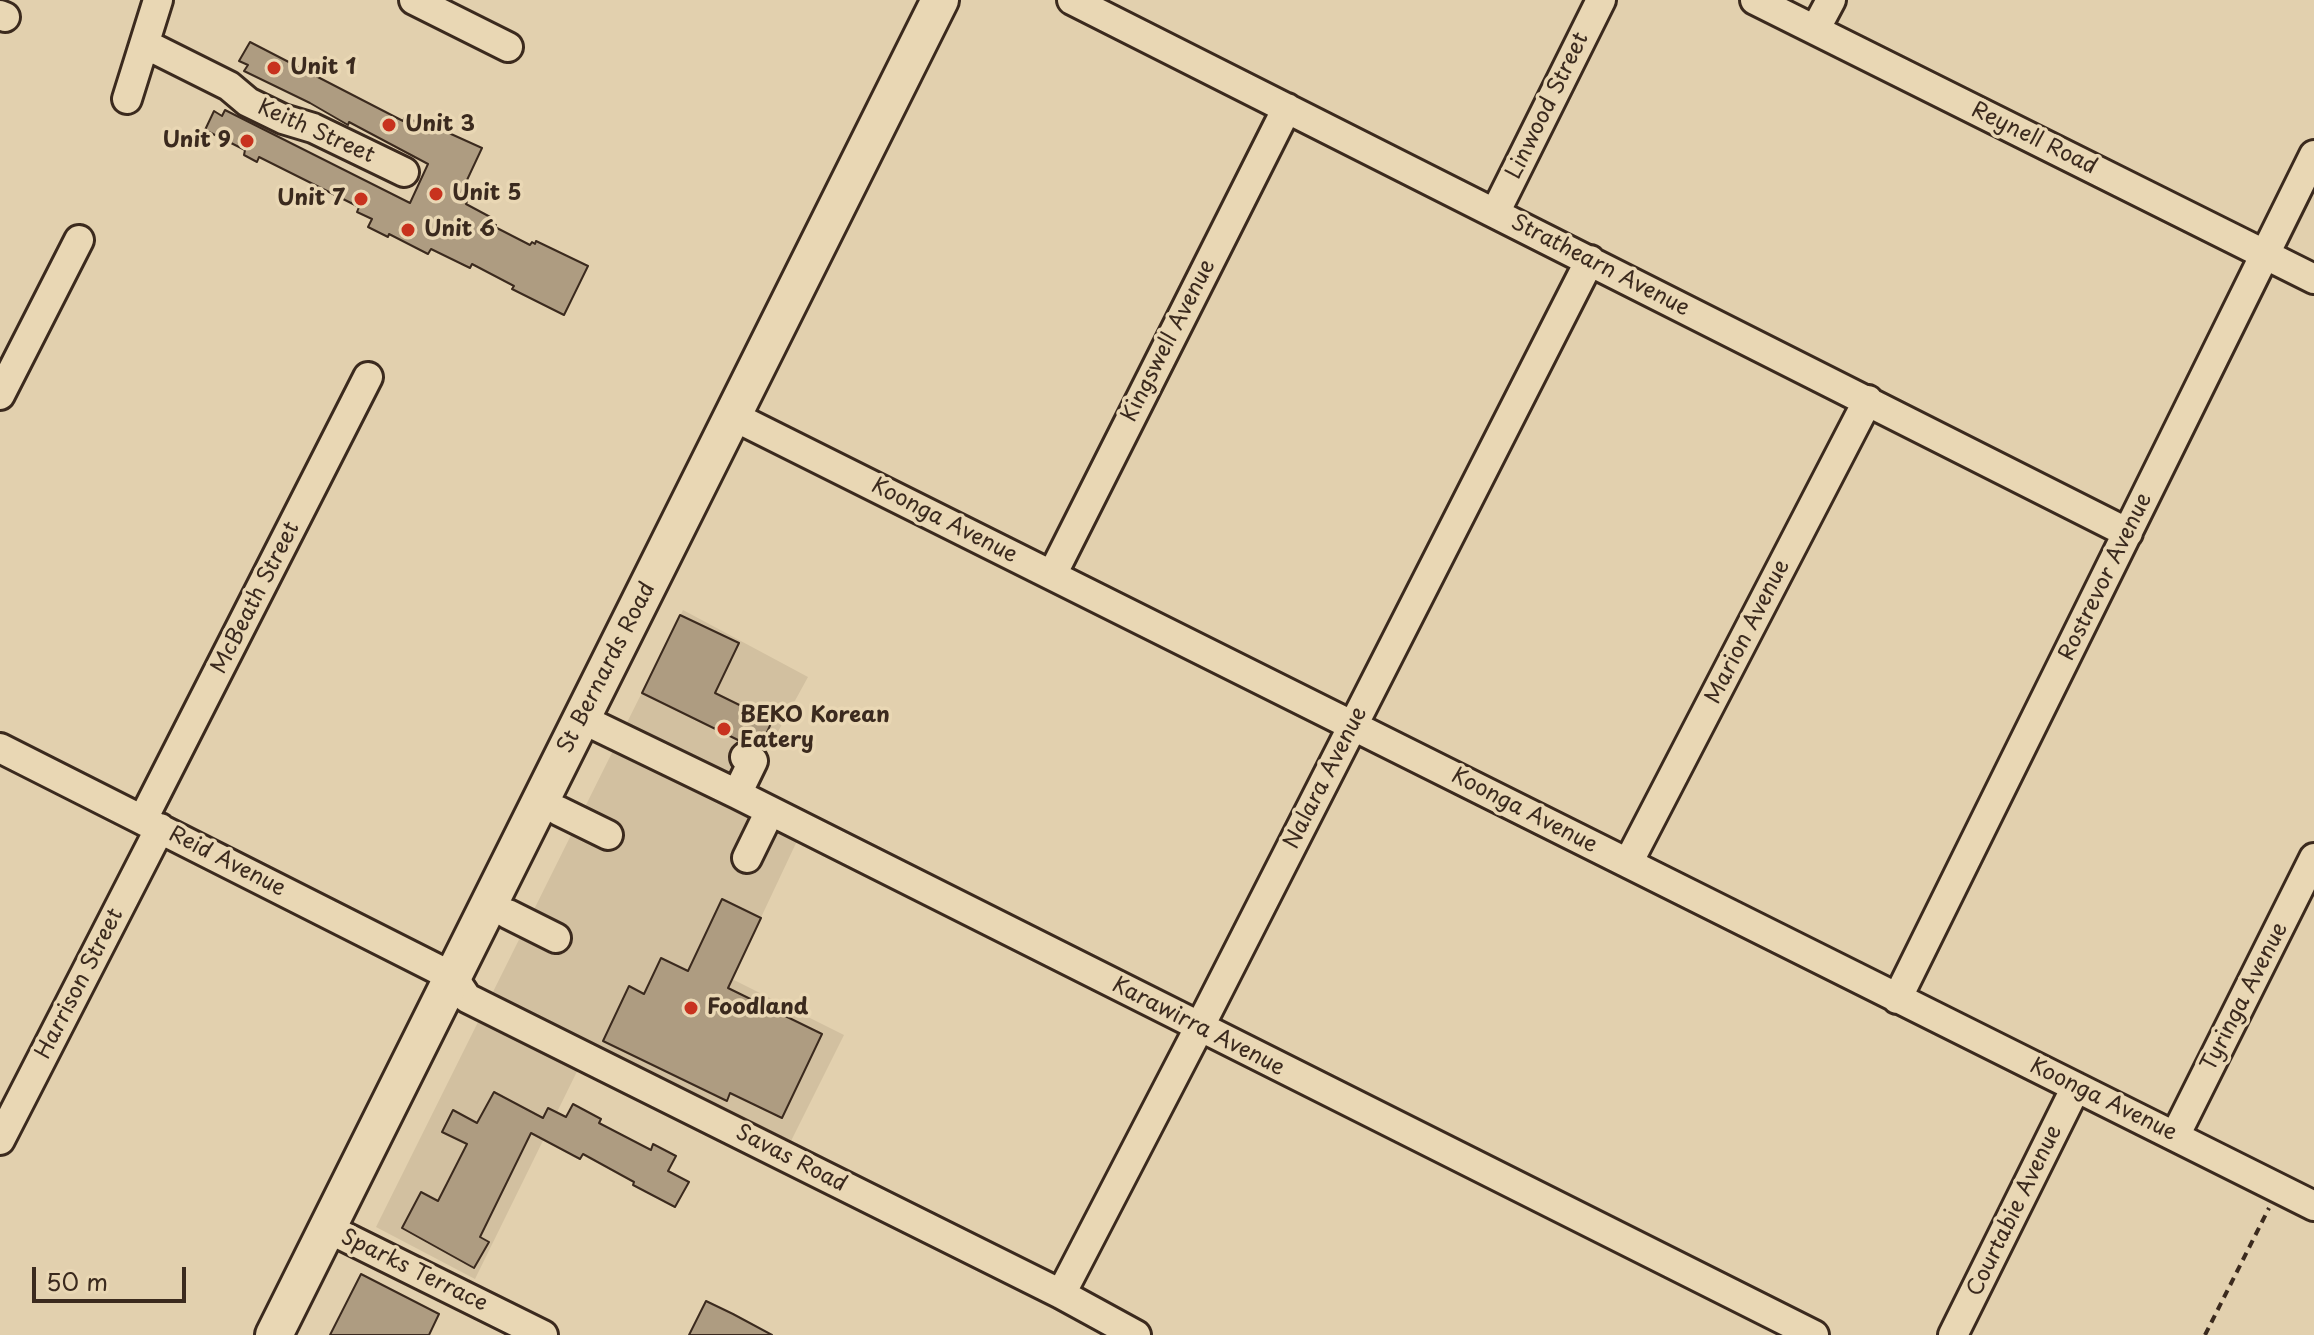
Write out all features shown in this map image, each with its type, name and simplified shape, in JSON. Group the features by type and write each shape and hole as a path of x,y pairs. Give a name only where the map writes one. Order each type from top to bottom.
{"main road":[{"name":"St Bernards Road","path":"274,1335 337,1233 592,724 742,420 940,0"},
{"name":"St Bernards Road","path":"742,420 963,0"},
{"name":"St Bernards Road","path":"460,987 508,914 559,811 592,724"},
{"name":"St Bernards Road","path":"298,1335 337,1233"}],"street":[{"path":"127,99 158,0"},
{"path":"414,0 508,47"},
{"name":"Strathearn Avenue","path":"1072,0 2128,533"},
{"name":"Linwood Street","path":"1495,213 1601,0"},
{"name":"Reynell Road","path":"1755,0 2314,279"},
{"path":"1815,30 1831,0"},
{"name":"Keith Street","path":"145,44 229,86 248,102 283,119 313,128 404,173"},
{"name":"Kingswell Avenue","path":"1052,575 1287,108"},
{"name":"Rostrevor Avenue","path":"1897,999 2314,155"},
{"path":"0,395 79,240"},
{"name":"Nalara Avenue","path":"1061,1294 1590,260"},
{"name":"McBeath Street","path":"152,824 368,377"},
{"name":"Marion Avenue","path":"1628,863 1868,400"},
{"name":"Koonga Avenue","path":"742,420 2314,1206"},
{"name":"Karawirra Avenue","path":"592,724 1814,1335"},
{"name":"Reid Avenue","path":"0,748 152,824 460,987"},
{"path":"737,794 753,761 745,757"},
{"path":"559,811 608,835"},
{"path":"747,858 770,811"},
{"name":"Harrison Street","path":"0,1140 152,824"},
{"name":"Tyringa Avenue","path":"2175,1136 2314,858"},
{"path":"508,914 556,938"},
{"name":"Savas Road","path":"460,987 1061,1294 1103,1328 1136,1335"},
{"name":"Courtabie Avenue","path":"1953,1335 2076,1087"},
{"name":"Sparks Terrace","path":"337,1233 401,1276 450,1300 543,1335"}],"path":[{"path":"2205,1335 2279,1188"}],"shaded area":[{"path":"683,610 808,677 735,810 797,841 732,979 844,1035 790,1143 590,1045 475,1279 376,1227"}],"building":[{"path":"250,42 403,121 405,117 422,124 426,117 441,125 440,129 482,148 460,195 468,199 466,204 494,219 492,224 495,227 530,245 536,241 588,266 564,315 512,289 514,286 472,264 470,268 431,249 428,254 368,227 372,219 357,212 359,207 259,157 257,162 244,155 245,150 205,130 214,111 222,116 225,110 410,203 428,164 244,71 248,65 239,61"},
{"path":"680,615 739,643 715,693 772,721 761,746 740,741 642,693"},
{"path":"722,899 761,918 728,988 822,1034 782,1118 730,1093 727,1101 603,1041 629,986 644,994 661,958 688,971"},
{"path":"494,1092 543,1118 548,1108 566,1117 573,1104 601,1119 599,1123 651,1150 653,1144 676,1156 668,1171 689,1182 675,1207 583,1154 580,1159 531,1133 480,1237 489,1242 474,1268 402,1228 421,1192 438,1201 467,1144 442,1132 453,1110 477,1123"},
{"path":"361,1274 439,1314 429,1335 330,1335"},
{"path":"706,1301 733,1314 772,1335 689,1335"}],"place":[{"name":"Unit 1","path":"274,68"},
{"name":"Unit 3","path":"389,125"},
{"name":"Unit 9","path":"247,141"},
{"name":"Unit 5","path":"436,194"},
{"name":"Unit 7","path":"361,199"},
{"name":"Unit 6","path":"408,230"},
{"name":"BEKO Korean Eatery","path":"724,729"},
{"name":"Foodland","path":"691,1008"}]}
